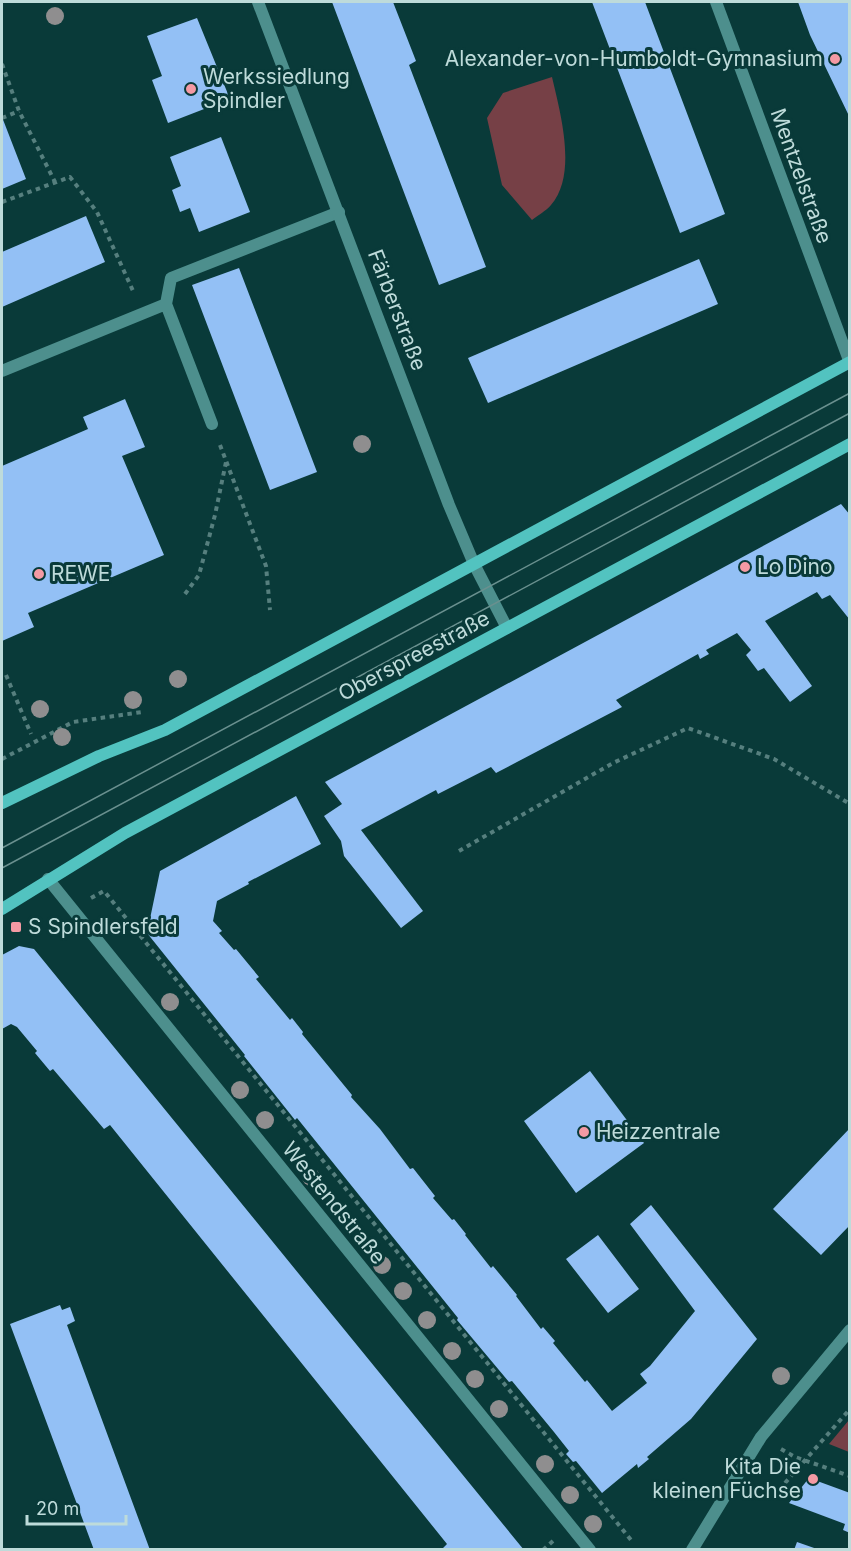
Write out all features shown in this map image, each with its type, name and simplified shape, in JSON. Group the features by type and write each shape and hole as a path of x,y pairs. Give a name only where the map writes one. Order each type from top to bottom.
{"main road":[{"path":"2,803 99,756 165,730 849,363"},
{"name":"Oberspreestraße","path":"2,909 125,833 849,444"}],"street":[{"name":"Färberstraße","path":"258,2 452,513 474,564 507,628"},
{"name":"Mentzelstraße","path":"716,2 849,363"},
{"path":"212,424 166,304 171,278 339,212"},
{"path":"2,371 166,304"},
{"name":"Westendstraße","path":"48,879 590,1550"},
{"path":"692,1550 761,1437 849,1330"}],"path":[{"path":"2,64 19,111 55,182"},
{"path":"2,118 19,111"},
{"path":"2,202 70,177 97,212 132,292 166,304"},
{"path":"212,424 266,566 270,610"},
{"path":"185,594 199,575 226,461"},
{"path":"6,675 32,734"},
{"path":"459,851 613,764 688,728 774,759 849,804"},
{"path":"104,891 631,1540"},
{"path":"785,1483 849,1408"},
{"path":"795,1457 849,1476"}],"shaded area":[{"path":"552,77 565,142 564,177 551,205 532,220 502,185 487,118 503,93"},
{"path":"849,1420 849,1452 829,1444"}],"building":[{"path":"332,2 393,2 416,61 409,65 486,267 439,285"},
{"path":"592,2 645,2 725,214 680,233"},
{"name":"Alexander-von-Humboldt-Gymnasium","path":"798,2 850,2 850,118 810,35"},
{"path":"197,18 230,99 168,123 152,80 162,76 147,36"},
{"path":"2,117 26,179 2,189"},
{"path":"221,137 250,212 199,232 190,208 180,212 172,190 181,186 170,157"},
{"path":"86,216 105,262 2,307 2,252"},
{"path":"699,259 718,304 488,403 468,358"},
{"path":"239,268 317,472 270,490 192,285"},
{"path":"125,399 145,447 122,456 164,555 28,613 34,627 2,641 2,466 88,429 83,417"},
{"path":"841,504 850,515 850,620 830,595 822,599 817,592 765,621 812,686 790,702 764,668 758,671 746,655 751,650 737,633 706,650 709,654 700,659 698,654 616,700 622,707 496,773 491,767 438,794 436,790 361,830 423,911 401,928 344,856 341,841 324,816 342,804 325,782"},
{"path":"296,796 321,844 217,901 213,921 222,931 219,933 234,950 236,949 259,977 256,979 290,1020 292,1018 303,1032 302,1034 352,1095 351,1097 380,1129 410,1169 413,1168 435,1196 433,1198 452,1220 454,1219 491,1268 493,1266 517,1295 541,1329 543,1327 555,1341 553,1343 585,1382 587,1380 612,1411 647,1383 640,1374 650,1366 695,1311 630,1224 651,1205 757,1339 691,1419 647,1457 649,1459 638,1468 637,1464 602,1493 576,1461 573,1462 566,1454 569,1451 512,1381 509,1382 457,1320 458,1318 297,1118 295,1120 147,933 160,871"},
{"path":"19,946 34,949 524,1550 441,1550 447,1544 110,1125 104,1129 53,1069 50,1071 17,1027 11,1024 2,1029 2,955"},
{"name":"Heizzentrale","path":"590,1071 644,1143 576,1193 524,1121"},
{"path":"850,1128 850,1225 821,1255 773,1209"},
{"path":"598,1235 639,1289 608,1313 566,1259"},
{"path":"60,1305 62,1310 70,1307 75,1321 67,1325 150,1550 94,1550 10,1324"},
{"path":"809,1478 850,1493 850,1533 843,1530 845,1524 789,1503"},
{"path":"797,1542 817,1549 817,1550 794,1550"}],"tram line":[{"path":"2,848 850,393"},
{"path":"2,868 850,413"}],"place":[{"name":"Alexander-von-Humboldt-Gymnasium","path":"835,59"},
{"name":"Werkssiedlung Spindler","path":"191,89"},
{"name":"Lo Dino","path":"745,567"},
{"name":"REWE","path":"39,574"},
{"name":"S Spindlersfeld","path":"16,927"},
{"name":"Heizzentrale","path":"584,1132"},
{"name":"Kita Die kleinen Füchse","path":"813,1479"}]}
